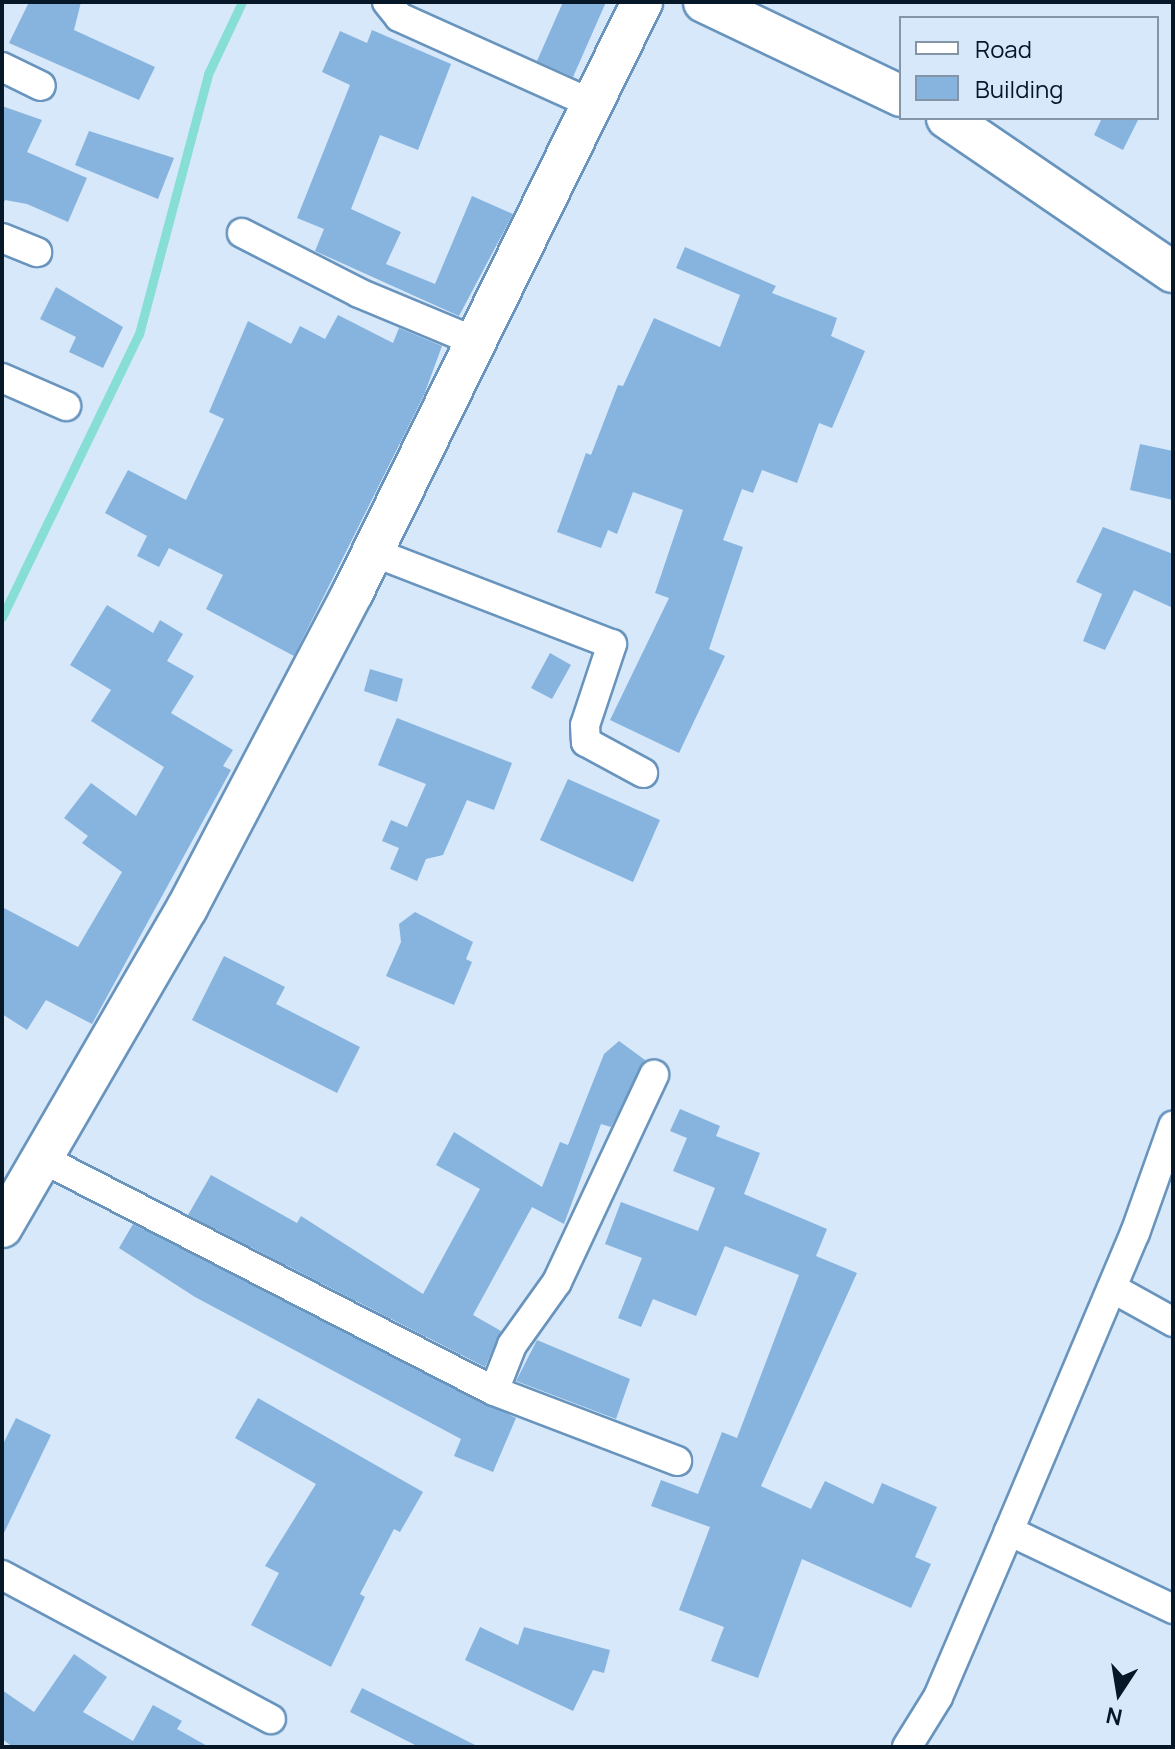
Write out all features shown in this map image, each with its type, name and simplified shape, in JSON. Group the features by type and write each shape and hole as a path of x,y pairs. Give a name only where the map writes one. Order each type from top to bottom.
{"street":[{"path":"387,2 399,17 590,103"},
{"path":"2,1227 187,908 373,552 642,2"},
{"path":"704,2 899,95"},
{"path":"2,67 41,86"},
{"path":"950,120 1173,272"},
{"path":"242,233 359,293 477,342"},
{"path":"2,238 37,252"},
{"path":"2,378 66,406"},
{"path":"373,552 612,644 585,725 586,742 643,773"},
{"path":"494,1391 512,1345 557,1282 654,1075"},
{"path":"907,1747 938,1697 1112,1288 1173,1126"},
{"path":"41,1158 494,1391 677,1461"},
{"path":"1112,1288 1173,1322"},
{"path":"1009,1531 1173,1609"},
{"path":"2,1575 271,1719"}],"building":[{"path":"29,2 81,2 74,30 155,67 139,100 9,43"},
{"path":"563,2 606,2 573,77 537,61"},
{"path":"372,30 451,64 418,150 380,135 351,209 401,232 386,264 435,284 472,196 513,214 459,316 315,251 324,229 297,218 350,85 322,72 340,31 367,43"},
{"path":"2,106 42,120 27,152 87,178 68,222 27,204 5,200 2,207"},
{"path":"1101,120 1138,120 1123,150 1094,135"},
{"path":"89,131 174,158 158,199 75,165"},
{"path":"685,247 776,286 772,293 837,318 831,336 865,351 832,428 819,423 797,483 762,470 753,493 742,489 723,540 743,547 709,649 725,656 679,753 610,720 669,598 655,593 683,510 633,492 617,534 608,530 601,548 557,532 586,453 591,455 618,385 623,386 654,318 720,347 740,295 676,268"},
{"path":"56,287 123,327 103,368 69,352 76,337 40,319"},
{"path":"338,315 393,343 399,328 442,346 424,395 294,656 206,609 223,575 169,548 159,567 137,556 147,536 105,513 128,470 186,500 224,419 209,412 248,321 291,344 300,326 325,339"},
{"path":"1140,444 1173,451 1173,500 1130,490"},
{"path":"1103,527 1173,554 1173,608 1134,590 1105,650 1083,641 1102,594 1076,582"},
{"path":"107,605 153,633 160,620 183,634 167,661 194,676 171,713 233,750 223,766 231,770 92,1024 46,1000 27,1030 2,1014 2,907 78,947 122,872 82,843 88,836 64,818 91,783 136,816 164,767 91,721 111,690 70,665"},
{"path":"550,653 571,665 552,699 531,688"},
{"path":"370,669 403,679 397,702 364,691"},
{"path":"397,718 512,763 494,810 467,800 443,855 426,859 417,881 390,869 399,848 382,841 391,820 407,827 426,784 378,765"},
{"path":"568,779 660,820 633,882 540,840"},
{"path":"415,912 473,942 466,959 472,962 454,1005 386,976 401,942 399,924"},
{"path":"224,956 285,987 276,1004 360,1047 337,1093 192,1020"},
{"path":"619,1041 645,1060 611,1127 601,1124 564,1224 532,1207 473,1315 501,1331 485,1367 188,1215 211,1175 297,1223 301,1216 423,1294 480,1189 436,1165 454,1132 542,1187 560,1142 568,1145 604,1054"},
{"path":"680,1109 720,1126 716,1136 760,1153 744,1194 827,1229 816,1256 857,1273 761,1486 811,1509 825,1481 873,1504 882,1483 937,1507 915,1557 931,1564 911,1608 802,1559 758,1678 711,1661 724,1627 679,1610 710,1527 651,1506 661,1480 698,1494 722,1432 737,1438 799,1275 725,1246 696,1316 653,1299 641,1327 618,1318 642,1258 605,1244 621,1202 698,1231 715,1188 673,1171 687,1138 670,1131"},
{"path":"133,1224 516,1418 493,1472 454,1456 461,1439 195,1297 119,1248"},
{"path":"537,1340 630,1379 616,1419 516,1381"},
{"path":"258,1398 423,1492 400,1532 394,1529 360,1594 365,1597 331,1667 251,1625 279,1573 265,1566 316,1484 235,1438"},
{"path":"16,1418 51,1435 2,1537 2,1446"},
{"path":"480,1627 518,1645 524,1627 610,1650 604,1673 593,1670 573,1711 465,1660"},
{"path":"74,1654 107,1677 83,1712 133,1741 153,1705 182,1721 177,1729 209,1747 13,1747 2,1739 2,1690 34,1712"},
{"path":"362,1688 479,1747 419,1747 350,1712"}],"waterway":[{"path":"2,617 139,334 208,74 242,2"}]}
